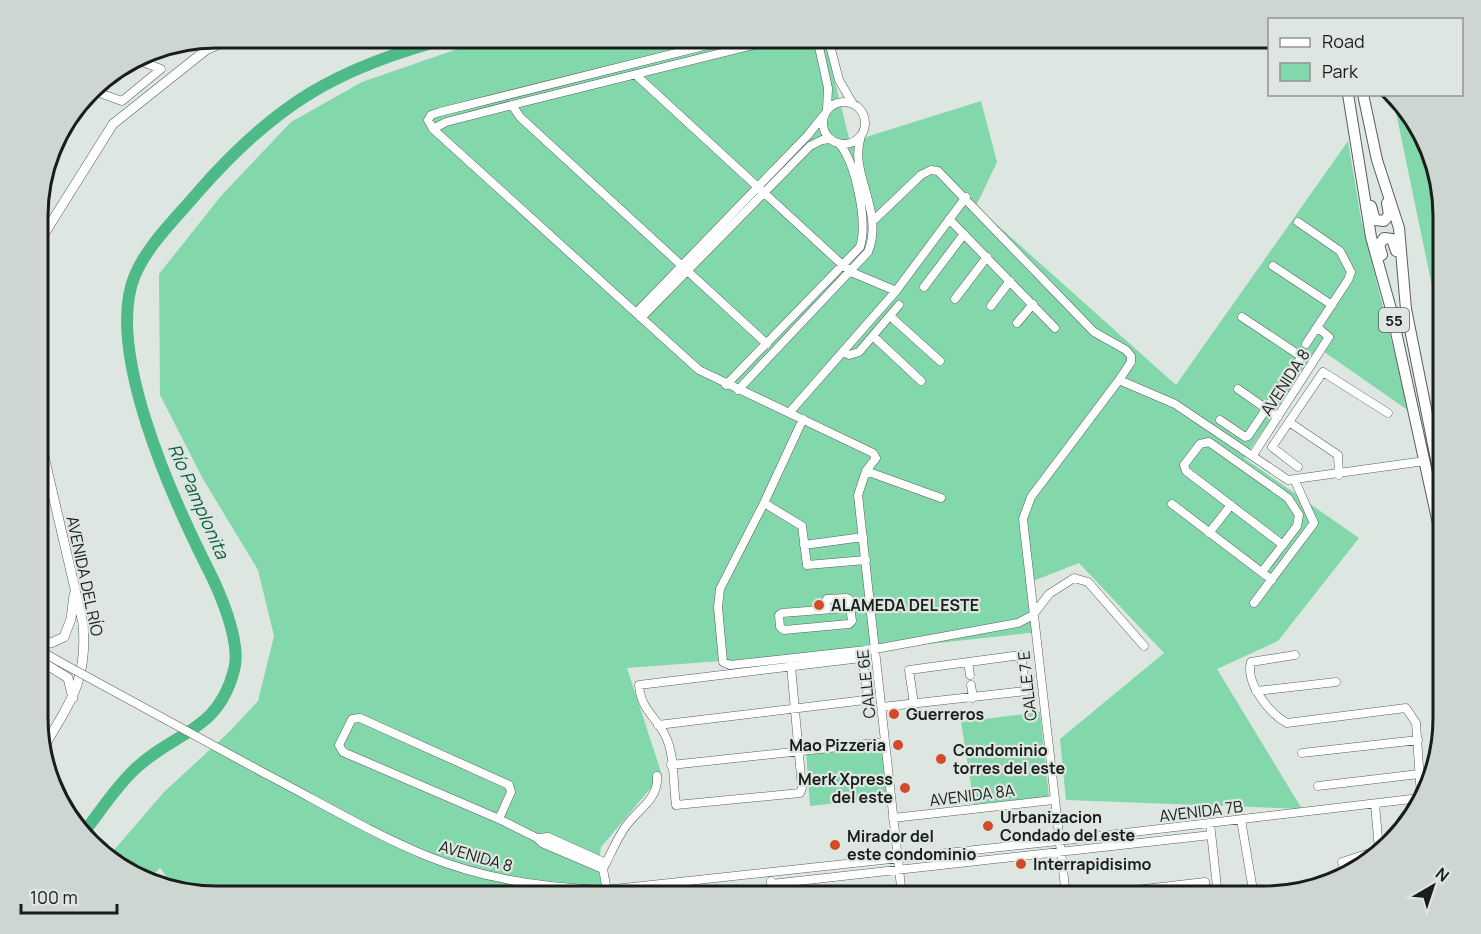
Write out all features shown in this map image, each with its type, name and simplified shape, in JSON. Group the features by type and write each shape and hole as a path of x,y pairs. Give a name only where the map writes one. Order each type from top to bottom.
{"highway":[{"name":"55","path":"1348,96 1364,197 1433,499"},
{"name":"55","path":"1363,96 1377,160 1399,228 1406,309 1433,444"},
{"path":"1364,197 1370,201 1372,216 1379,222 1384,221 1389,215 1387,203 1390,198"},
{"path":"1378,262 1382,256 1380,241 1388,237 1395,242 1397,258 1403,264"}],"main road":[{"path":"48,228 113,124 211,48"},
{"name":"AVENIDA DEL RÍO","path":"48,474 83,623 85,654 80,682 49,738"},
{"path":"48,642 64,637 71,619 74,586"},
{"path":"48,666 68,678 73,698"}],"street":[{"path":"696,48 440,112 431,115 428,120 434,129 699,370 726,385 803,419 720,590 718,607 723,662 730,665 875,649 1018,623 1033,615 1052,591 1074,578 1088,582 1144,646"},
{"path":"434,129 446,123 512,105 743,48"},
{"path":"726,385 860,247 864,227 848,155 839,143 831,139 824,128 828,88 819,48"},
{"path":"738,390 851,272 868,252 873,241 874,220 858,156 865,127 864,117 839,80 831,48"},
{"path":"101,94 122,101 161,69 146,63"},
{"path":"636,75 851,272 896,291"},
{"path":"639,315 826,113 837,103 854,105"},
{"path":"512,105 520,117 767,345"},
{"path":"839,143 851,143 861,136"},
{"path":"684,268 810,146 822,140 831,139"},
{"path":"874,220 921,175 931,170 946,176 1094,332 1128,352 1131,362 1119,380 1175,404 1288,480 1295,481 1425,461"},
{"path":"789,413 896,291 966,197"},
{"path":"871,205 879,208 888,207"},
{"path":"950,219 1055,328"},
{"path":"1298,222 1345,256 1351,276 1305,344"},
{"path":"924,287 964,234"},
{"path":"955,299 987,257"},
{"path":"1273,266 1332,305"},
{"path":"991,306 1010,281"},
{"path":"1017,323 1033,304"},
{"path":"843,351 849,355 855,354 899,305"},
{"path":"890,316 940,361"},
{"path":"1221,420 1247,437 1300,356 1242,317"},
{"name":"AVENIDA 8","path":"1253,455 1329,337 1317,327"},
{"path":"873,336 921,381"},
{"path":"1298,467 1272,449 1323,372 1388,413"},
{"name":"CALLE 7 E","path":"1064,886 1023,526 1024,509 1030,496 1119,380"},
{"path":"1238,389 1278,417"},
{"name":"CALLE 6E","path":"803,419 873,453 876,458 866,471 858,495 901,886"},
{"path":"1288,422 1338,455 1339,474"},
{"path":"1262,572 1283,545 1300,519 1291,501 1209,442 1204,441 1184,468 1283,545"},
{"path":"866,471 941,498"},
{"path":"1254,603 1314,522 1295,481"},
{"path":"764,503 802,526 807,565 866,560"},
{"path":"1172,504 1272,580"},
{"path":"1209,533 1231,505"},
{"path":"804,545 863,537"},
{"path":"848,598 850,607 852,621 849,624 784,630 780,627 780,613 826,609 827,599 848,598"},
{"path":"850,607 871,606"},
{"path":"1295,654 1251,662 1251,682 1256,691 1287,723 1403,706 1409,710 1416,723 1419,784"},
{"name":"AVENIDA 8","path":"48,655 264,773 438,860 498,878 555,886"},
{"path":"882,708 1026,691 1021,655 909,670 914,704"},
{"path":"658,725 794,709 865,700 868,697 862,658 791,666 639,685 643,707 665,735 676,805 800,793 802,788 794,709 791,666"},
{"path":"968,663 970,675"},
{"path":"1256,691 1336,682"},
{"path":"971,685 973,698"},
{"path":"499,819 511,792 509,785 360,718 352,719 339,745 343,752 499,819 537,838 548,837 605,866"},
{"path":"1302,753 1418,740"},
{"path":"671,765 885,742"},
{"path":"1318,786 1419,774"},
{"path":"606,886 605,866 626,826 654,795 658,787 657,777"},
{"name":"AVENIDA 7B","path":"770,873 1058,842 1413,798"},
{"name":"AVENIDA 8A","path":"893,818 1053,800"},
{"path":"1375,804 1378,842"},
{"path":"1241,820 1252,886"},
{"path":"1209,823 1217,886"},
{"path":"1121,834 1123,846"},
{"name":"AVENIDA 7B","path":"771,884 1059,854 1211,835"},
{"path":"1344,866 1342,862 1362,856"},
{"path":"824,867 825,878"},
{"path":"770,873 771,884"},
{"name":"AVENIDA 8","path":"664,886 770,873"},
{"path":"1169,886 1204,882 1205,886"}],"green space":[{"path":"460,48 826,48 850,142 981,101 997,162 976,206 1176,385 1348,141 1361,219 1409,411 1320,349 1244,458 1359,538 1278,641 1217,669 1302,809 1066,800 1060,739 1164,653 1079,563 1033,581 1039,632 884,649 627,668 662,775 601,847 598,870 604,886 194,885 168,879 160,868 154,874 122,858 113,851 164,792 229,732 258,701 274,636 258,570 203,479 160,395 159,274 221,196 291,122 362,82"},
{"path":"1396,111 1416,141 1430,183 1433,205 1433,291"},
{"path":"1040,712 1049,797 974,804 961,722"},
{"path":"882,745 887,798 810,806 806,753"}],"waterway":[{"name":"Río Pamplonita","path":"88,827 134,770 149,757 193,729 217,707 227,691 236,658 232,631 223,602 160,463 135,381 128,342 128,306 135,275 155,241 199,191 255,134 282,112 341,76 414,48"}],"place":[{"name":"ALAMEDA DEL ESTE","path":"819,605"},
{"name":"Guerreros","path":"894,714"},
{"name":"Mao Pizzeria","path":"898,745"},
{"name":"Condominio torres del este","path":"941,759"},
{"name":"Merk Xpress del este","path":"905,788"},
{"name":"Urbanizacion Condado del este","path":"988,826"},
{"name":"Mirador del este condominio","path":"835,845"},
{"name":"Interrapidisimo","path":"1021,864"}]}
